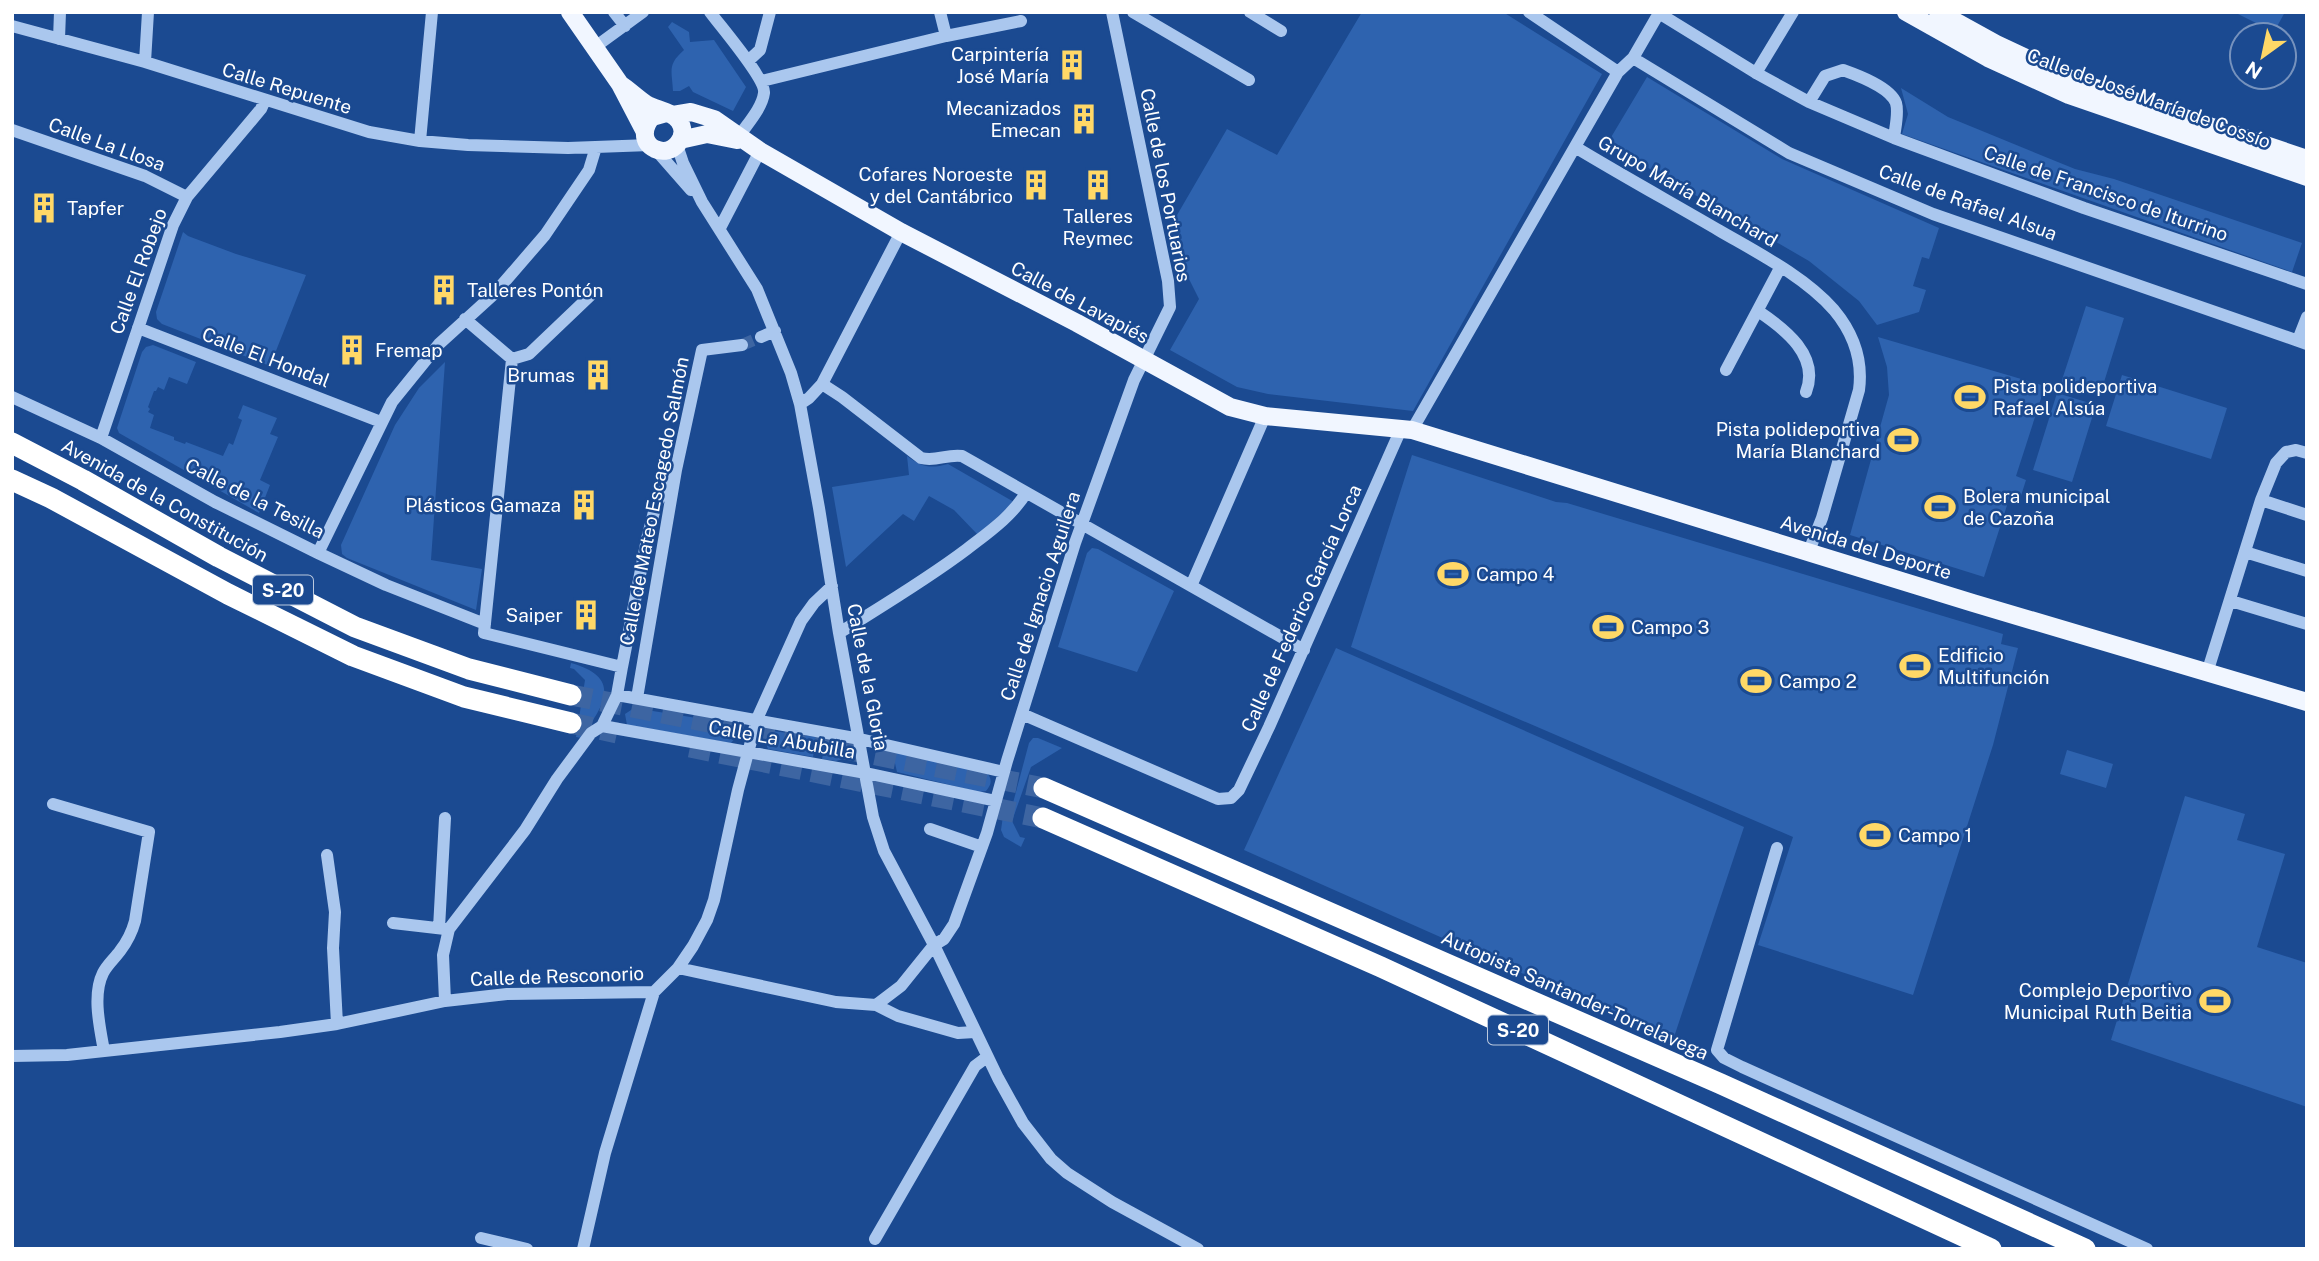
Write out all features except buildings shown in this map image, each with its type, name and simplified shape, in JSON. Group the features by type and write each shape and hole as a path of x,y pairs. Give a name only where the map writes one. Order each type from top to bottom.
{"highway":[{"name":"Avenida de la Constitución","path":"12,443 219,557 355,627 469,669 571,695"},
{"name":"S-20","path":"12,480 51,498 228,594 353,656 464,697 571,723"},
{"name":"Autopista Santander-Torrelavega","path":"1044,788 1721,1084 2085,1249"},
{"name":"S-20","path":"1042,818 1394,972 1991,1249"}],"main road":[{"path":"570,12 620,84 648,139 666,150 679,143 681,126 669,114 646,104 620,84"},
{"name":"Calle de José María de Cossío","path":"1906,12 1988,58 2068,95 2307,177"},
{"name":"Calle de José María de Cossío","path":"1938,12 1996,44 2075,81 2307,159"},
{"name":"Calle de Lavapiés","path":"669,114 691,112 714,119 750,144 901,232 1230,407 1265,416 1407,430"},
{"path":"648,139 652,117 669,114"},
{"name":"Calle de Lavapiés","path":"679,143 707,134 750,144"},
{"name":"Avenida del Deporte","path":"1407,430 2307,702"}],"street":[{"path":"60,12 60,39"},
{"path":"145,62 148,12"},
{"path":"420,141 432,12"},
{"path":"614,12 625,26"},
{"path":"596,47 643,12"},
{"path":"710,12 748,61 765,89 750,144 720,228"},
{"path":"748,61 760,50 770,12"},
{"path":"940,12 946,36"},
{"name":"Calle de los Portuarios","path":"1112,12 1168,281 1170,307 1143,360"},
{"path":"1133,12 1249,80"},
{"path":"1250,12 1281,31"},
{"path":"1529,12 1618,72"},
{"path":"1756,73 1793,12"},
{"path":"1407,430 1618,72 1633,58 1658,13"},
{"name":"Calle de Francisco de Iturrino","path":"1658,13 1809,102 1894,138 2084,208 2307,284"},
{"path":"762,81 946,36 1021,22"},
{"name":"Calle Repuente","path":"12,26 145,62 355,129 420,141 468,145 596,147 627,146 648,139"},
{"name":"Calle de Rafael Alsua","path":"1633,58 1789,153 1912,205 2302,342"},
{"path":"1809,102 1825,76 1843,69 1891,96 1896,104 1894,138"},
{"name":"Calle El Robejo","path":"101,438 173,225 187,197 261,109 265,100"},
{"name":"Calle La Llosa","path":"12,130 145,176 187,197"},
{"name":"Calle de la Gloria","path":"648,139 702,201"},
{"name":"Calle de la Gloria","path":"679,143 683,163 702,201 757,289 791,373 800,404 873,817 884,850 1023,1124 1067,1173 1112,1202 1198,1249"},
{"path":"318,552 381,422 406,383 448,335 494,294 545,235 589,170 596,147"},
{"name":"Grupo María Blanchard","path":"1575,147 1762,255 1809,286 1836,312 1858,352 1861,370 1852,419 1822,518 1809,551"},
{"path":"800,404 822,384 901,232"},
{"name":"Grupo María Blanchard","path":"1726,370 1780,268"},
{"path":"512,359 530,354 594,292"},
{"path":"1758,311 1781,327 1801,349 1809,366 1810,382 1806,392"},
{"path":"2302,342 2307,317"},
{"path":"465,319 512,359"},
{"name":"Calle El Hondal","path":"138,328 381,422"},
{"path":"761,337 775,331"},
{"name":"Calle de Mateo Escagedo Salmón","path":"637,698 676,470 702,350 742,345"},
{"path":"484,628 512,359"},
{"name":"Calle de Ignacio Aguilera","path":"934,946 944,939 954,924 982,847 1082,525 1143,360"},
{"path":"822,384 921,458 932,461 949,454 962,456 1304,650"},
{"name":"Calle de la Tesilla","path":"12,397 101,438 215,502 386,585 484,628 622,667"},
{"path":"1191,586 1265,416"},
{"name":"Calle de Federico García Lorca","path":"1022,714 1218,799 1231,799 1239,790 1407,430"},
{"path":"2207,673 2261,500 2276,463 2286,452 2296,450 2307,453"},
{"path":"444,929 525,830 557,779 591,733 601,726 617,695 656,504 676,470"},
{"path":"839,633 941,569 1004,520 1026,493"},
{"path":"2261,500 2307,515"},
{"path":"2245,552 2307,570"},
{"path":"583,1249 605,1153 654,992 678,968 707,920 757,719 801,621 814,603 832,586"},
{"path":"2231,601 2307,624"},
{"name":"Calle La Abubilla","path":"617,695 860,739 1004,772"},
{"name":"Calle La Abubilla","path":"601,726 866,773 996,801"},
{"path":"53,804 149,832 131,935 102,974 99,994 104,1051"},
{"path":"445,818 445,1001"},
{"path":"930,829 982,847"},
{"path":"1777,848 1717,1050 1724,1058 2147,1249"},
{"path":"327,855 335,912 333,948 337,1024"},
{"path":"393,923 444,929"},
{"path":"876,1005 901,986 934,946"},
{"path":"678,968 836,1002 876,1005 910,1020 958,1032 975,1032"},
{"name":"Calle de Resconorio","path":"12,1056 67,1055 281,1032 337,1024 445,1001 507,994 654,992"},
{"path":"875,1239 975,1066 987,1057"},
{"path":"481,1238 527,1249"}],"shaded area":[{"path":"1362,12 1503,12 1602,74 1413,411 1268,394 1237,387 1170,350 1199,299 1186,273 1173,222 1227,129 1277,155"},
{"path":"2234,12 2285,12 2280,21 2252,21"},
{"path":"672,22 689,32 690,42 714,40 746,87 733,111 693,92 689,86 673,91 673,64 684,50 668,27"},
{"path":"1647,77 1782,159 1939,228 1929,259 1922,257 1913,286 1926,290 1919,312 1877,325 1859,301 1809,261 1607,144"},
{"path":"1901,88 1948,117 2075,169 2114,179 2302,243 2292,272 1902,134 1908,114"},
{"path":"183,232 236,254 306,275 270,366 162,324 157,319 156,312"},
{"path":"2086,306 2124,318 2100,395 2061,383"},
{"path":"1878,337 2045,386 2016,476 2026,480 2020,499 2010,496 1984,577 1850,535 1889,395 1887,367"},
{"path":"153,345 196,362 187,384 169,377 164,390 158,387 154,391 148,407 148,412 154,415 150,428 174,437 174,440 223,456 229,443 233,445 242,420 238,418 243,405 277,418 270,434 278,437 260,480 270,485 259,513 119,433 117,428 142,352"},
{"path":"445,362 431,560 482,569 476,610 342,554 341,545 395,425 419,388"},
{"path":"2122,375 2227,408 2211,459 2106,426"},
{"path":"2057,393 2096,405 2072,482 2033,470"},
{"path":"1412,455 1556,502 1567,503 2003,634 2001,644 2018,648 1993,745 1913,995 1758,945 1793,837 1351,647"},
{"path":"907,456 926,466 948,464 1014,502 978,535 954,510 929,496 914,521 903,514 846,567 832,487 909,475"},
{"path":"1092,548 1174,591 1137,672 1058,647 1087,553"},
{"path":"1336,648 1744,827 1673,1040 1244,850"},
{"path":"571,663 588,669 603,685 601,704 581,738 576,737 585,680 570,668"},
{"path":"634,708 728,723 736,728 737,736 731,743 627,725 625,714"},
{"path":"773,731 817,737 813,757 768,749 764,739"},
{"path":"1033,738 1062,748 1031,767 1012,821 1020,837 1025,838 1021,847 1004,837 1001,830 1003,816 1009,818 1029,743"},
{"path":"826,739 844,746 847,752 843,759 822,759"},
{"path":"892,750 987,773 991,780 990,785 986,791 979,792 897,772"},
{"path":"2067,750 2113,764 2106,788 2060,774"},
{"name":"Complejo Deportivo Municipal Ruth Beitia","path":"2185,796 2245,814 2237,840 2285,854 2257,947 2307,963 2307,1107 2111,1040"}],"tunnel":[{"path":"742,345 761,337"},
{"path":"571,695 1044,788"},
{"path":"571,723 617,733"},
{"path":"690,747 1043,818"}],"place":[{"name":"Carpintería José María","path":"1072,65"},
{"name":"Mecanizados Emecan","path":"1084,119"},
{"name":"Cofares Noroeste y del Cantábrico","path":"1036,185"},
{"name":"Talleres Reymec","path":"1098,185"},
{"name":"Tapfer","path":"44,208"},
{"name":"Talleres Pontón","path":"444,290"},
{"name":"Fremap","path":"352,350"},
{"name":"Brumas","path":"598,375"},
{"name":"Pista polideportiva Rafael Alsúa","path":"1970,397"},
{"name":"Pista polideportiva María Blanchard","path":"1903,440"},
{"name":"Plásticos Gamaza","path":"584,505"},
{"name":"Bolera municipal de Cazoña","path":"1940,507"},
{"name":"Campo 4","path":"1453,574"},
{"name":"Saiper","path":"586,615"},
{"name":"Campo 3","path":"1608,627"},
{"name":"Edificio Multifunción","path":"1915,666"},
{"name":"Campo 2","path":"1756,681"},
{"name":"Campo 1","path":"1875,835"},
{"name":"Complejo Deportivo Municipal Ruth Beitia","path":"2215,1001"}]}
